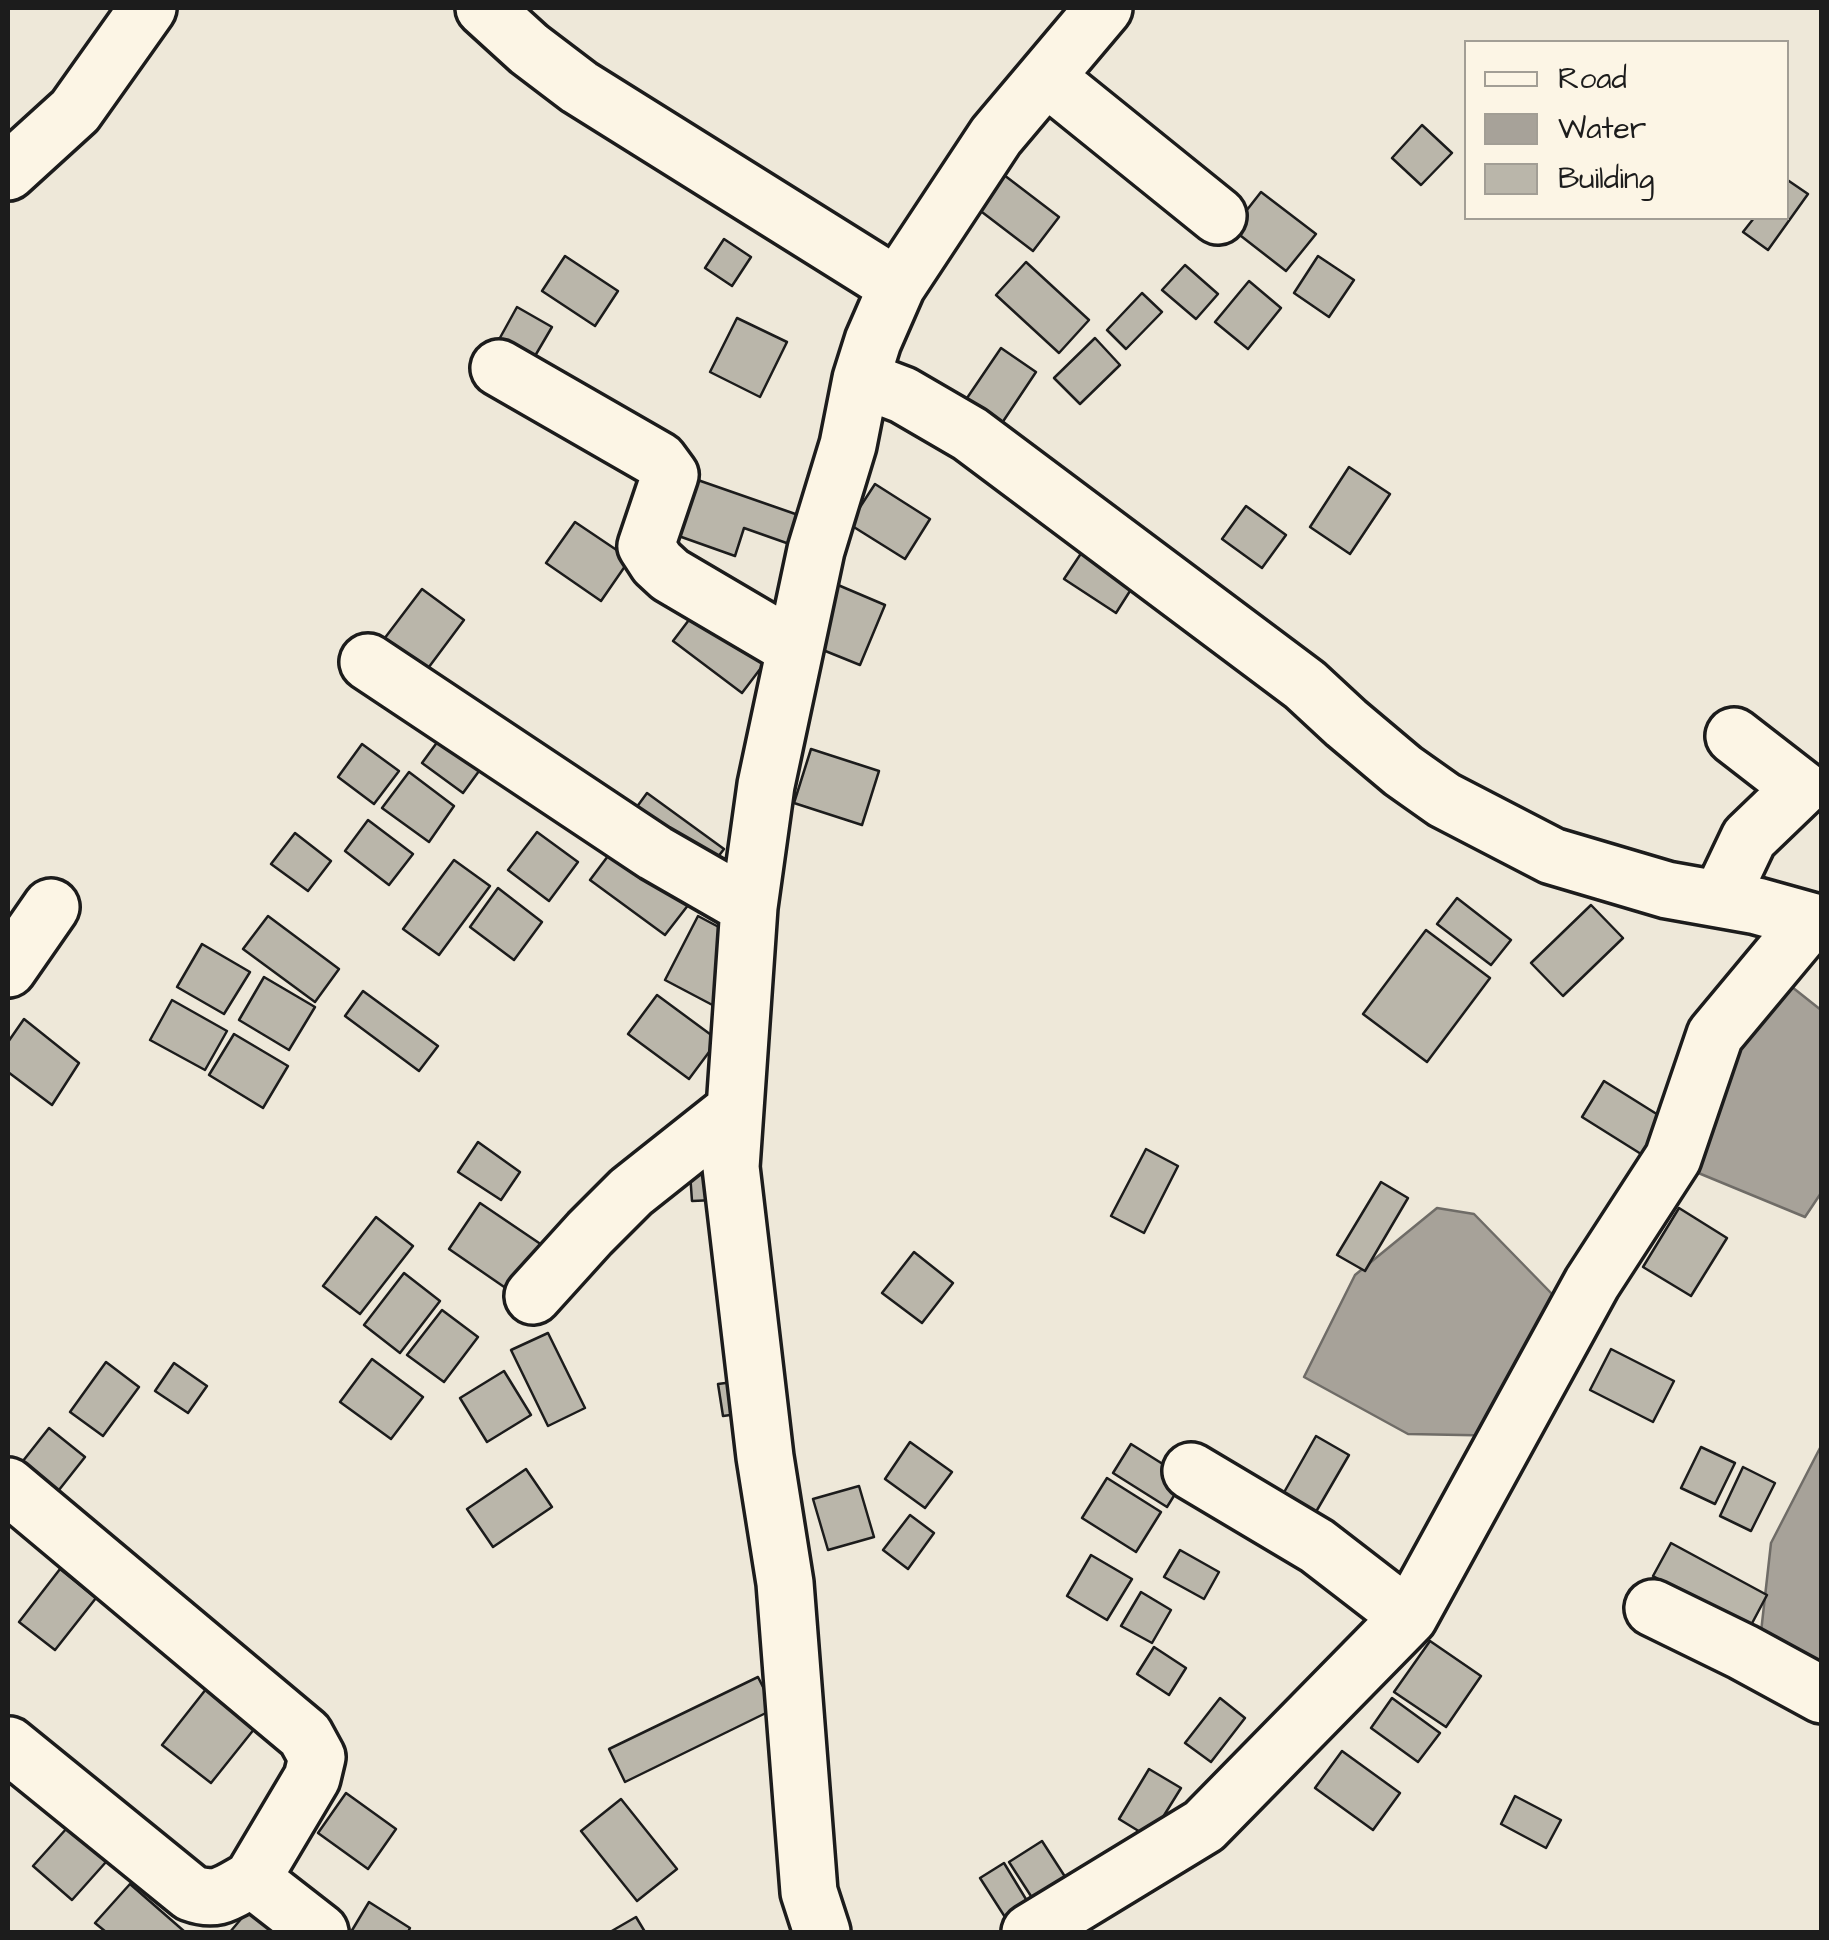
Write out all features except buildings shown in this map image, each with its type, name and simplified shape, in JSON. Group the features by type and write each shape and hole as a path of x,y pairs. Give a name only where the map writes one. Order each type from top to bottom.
{"street":[{"path":"8,172 75,111 148,8"},
{"path":"484,8 579,87 897,286"},
{"path":"822,1932 809,1892 785,1583 765,1457 731,1168 750,906 766,785 816,550 848,445 862,380 897,286 996,136 1104,8"},
{"path":"1046,77 1218,216"},
{"path":"499,368 659,460 670,475 646,546 656,563 794,648"},
{"path":"862,380 903,395 970,434 1305,684 1404,771 1444,800 1552,856 1666,890 1816,923 1715,1034 1673,1158 1592,1283 1409,1617 1204,1826 1030,1932"},
{"path":"368,662 655,854 750,906"},
{"path":"1720,899 1749,838 1801,788 1734,736"},
{"path":"8,969 51,907"},
{"path":"533,1296 631,1192 733,1112"},
{"path":"1191,1471 1316,1546 1409,1617"},
{"path":"8,1486 305,1734 317,1757 312,1778 252,1879 217,1898 204,1898 190,1893 9,1745"},
{"path":"1652,1608 1822,1695"},
{"path":"252,1879 320,1932"}],"water":[{"path":"1792,987 1821,1010 1821,1193 1805,1217 1679,1165 1671,1130"},
{"path":"1437,1208 1474,1214 1553,1295 1533,1401 1514,1436 1408,1434 1304,1377 1355,1275"},
{"path":"1821,1446 1821,1681 1759,1650 1771,1543"}]}
